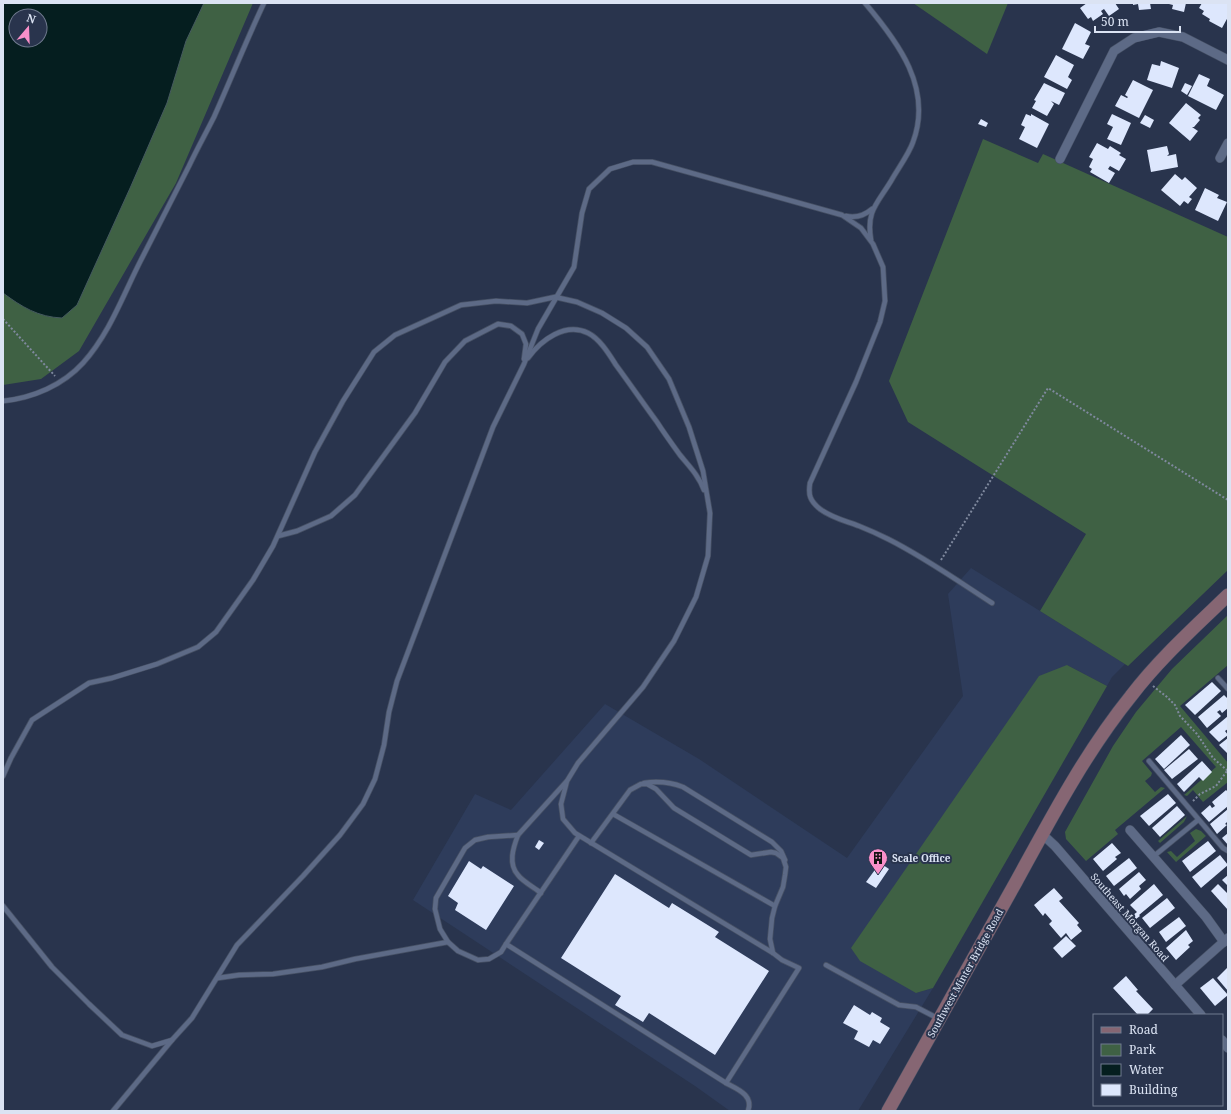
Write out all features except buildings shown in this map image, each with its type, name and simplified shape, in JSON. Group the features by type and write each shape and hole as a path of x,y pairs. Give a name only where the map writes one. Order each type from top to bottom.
{"main road":[{"name":"Southwest Minter Bridge Road","path":"888,1111 1042,834 1089,754 1114,717 1144,679 1228,595"}],"street":[{"path":"1060,159 1114,51 1134,38 1159,32 1183,37 1228,60"},
{"path":"1220,158 1228,143"},
{"path":"1130,830 1226,940 1175,985"},
{"name":"Southeast Morgan Road","path":"1042,834 1053,844 1199,1014"}],"lane":[{"path":"3,401 20,399 43,391 60,381 82,364 97,346 115,315 134,273 213,118 240,53 264,3"},
{"path":"865,3 882,22 906,57 917,86 919,115 913,142 870,217 869,231 871,241"},
{"path":"113,1111 192,1018 237,945 340,835 366,798 375,780 397,681 493,427 524,364 538,329 555,297 574,267 582,213 589,190 610,169 633,162 652,162 856,218 868,213 875,206"},
{"path":"842,215 861,228 871,241 883,267 885,301 880,322 856,382 810,483 808,492 812,501 821,509 838,519 859,526 888,539 936,567 992,603"},
{"path":"3,776 32,720 89,683 112,678 157,664 198,647 216,632 253,580 273,546 315,452 343,400 374,352 395,336 461,305 496,301 526,303 555,297 577,302 602,313 626,328 646,347 669,379 686,420 703,471 710,513 708,556 696,597 674,641 643,687 578,763 568,781 561,804 563,819 579,836 773,953 782,960 799,968 726,1082"},
{"path":"278,536 298,531 331,516 355,495 415,413 445,362 465,341 498,324 511,326 522,334 526,344 524,364"},
{"path":"524,364 534,350 548,338 562,331 578,330 589,333 600,342 692,469 702,483 708,498"},
{"path":"1218,678 1228,689"},
{"path":"1149,761 1198,820 1223,848 1228,851"},
{"path":"541,893 518,876 512,864 514,847 518,835 568,781"},
{"path":"591,843 630,790 641,784 655,781 673,783 683,787 772,842 781,851 785,858 785,876 775,906 770,939 773,953"},
{"path":"641,784 647,784 656,789 674,808 739,849 750,855 771,852 776,853 783,858 786,866"},
{"path":"613,814 775,906"},
{"path":"1154,856 1198,820"},
{"path":"518,835 488,837 475,840 465,848 436,898 435,909 440,929 448,942 458,951 478,960 489,959 501,952 579,836"},
{"path":"3,906 52,967 88,1004 122,1035 152,1046 172,1040"},
{"path":"218,978 239,975 273,974 308,969 448,942"},
{"path":"506,944 726,1082 748,1098 750,1104 748,1111"},
{"path":"826,964 899,1005 916,1007 939,1019"}],"path":[{"path":"3,319 60,381"},
{"path":"936,567 1048,388 1228,500"},
{"path":"1144,679 1167,697 1174,705 1180,716 1197,734 1213,758 1228,771 1216,786 1200,794 1187,806"}],"shaded area":[{"path":"971,568 1125,664 1112,677 1107,686 1067,665 916,993 933,988 858,1111 730,1111 695,1086 413,900 475,794 511,810 605,704 699,759 847,858 963,696 948,594"}],"green space":[{"path":"3,3 253,3 176,183 79,351 41,379 3,385"},
{"path":"913,3 1008,3 987,54"},
{"path":"983,139 1038,163 1043,154 1228,237 1228,570 1128,666 1040,611 1086,534 908,422 889,381"},
{"path":"1228,615 1228,665 1180,706 1228,763 1228,782 1203,802 1193,790 1187,796 1184,795 1216,767 1181,727 1142,761 1152,773 1151,776 1145,781 1155,792 1161,787 1165,788 1115,830 1118,834 1086,861 1066,839 1065,832 1113,746 1136,712 1172,669"},
{"path":"1067,665 1107,686 933,988 916,993 860,961 851,948 1039,676"},
{"path":"1187,816 1184,822 1160,843 1158,841"},
{"path":"1196,829 1201,831 1206,836 1176,862 1167,852 1171,851 1177,857 1195,841 1190,833"}],"water":[{"path":"3,3 204,3 186,41 167,103 77,305 62,318 45,316 17,303 3,293"}],"place":[{"name":"Scale Office","path":"878,875"}]}
